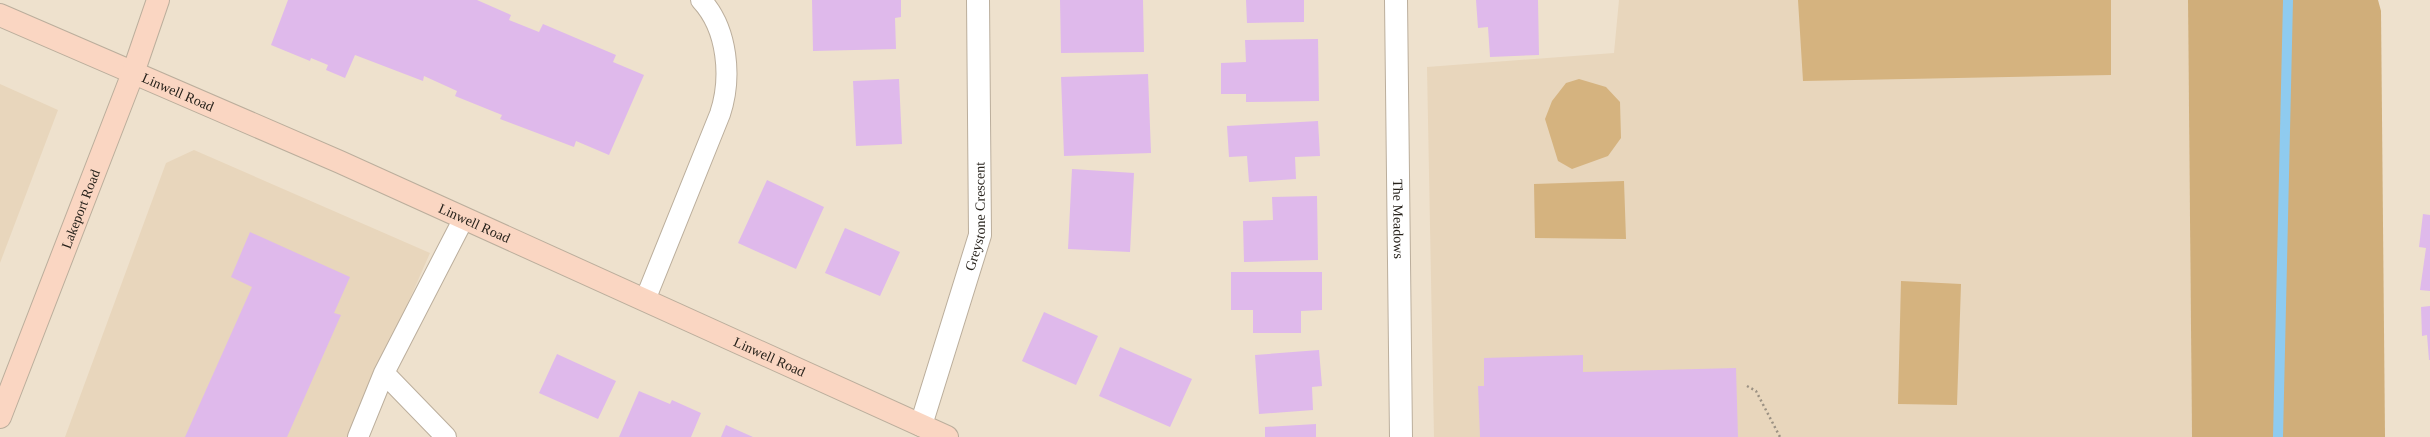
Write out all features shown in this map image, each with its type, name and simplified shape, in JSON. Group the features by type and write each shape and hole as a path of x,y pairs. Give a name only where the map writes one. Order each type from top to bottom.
{"main road":[{"name":"Lakeport Road","path":"0,417 134,73 158,0"},
{"name":"Linwell Road","path":"0,15 340,162 947,437"}],"street":[{"name":"Greystone Crescent","path":"921,424 980,235 978,0"},
{"name":"The Meadows","path":"1396,0 1401,437"}],"lane":[{"path":"645,300 720,114 726,90 727,69 720,39 711,15 701,0"},
{"path":"358,437 384,373 464,218"},
{"path":"384,373 446,437"}],"path":[{"path":"1747,386 1756,391 1780,437"}],"shaded area":[{"path":"1619,0 2188,0 2192,437 1434,437 1427,67 1614,53"},
{"path":"1798,0 2111,0 2111,75 1803,81"},
{"path":"2188,0 2378,0 2381,11 2385,437 2192,437"},
{"path":"1579,79 1606,87 1620,102 1621,138 1608,156 1572,169 1558,161 1545,119 1552,101 1566,83"},
{"path":"0,84 58,110 0,263"},
{"path":"194,150 430,253 349,437 65,437 166,163"},
{"path":"1624,181 1626,239 1535,238 1534,184"},
{"path":"1901,281 1961,284 1957,405 1898,404"}],"building":[{"path":"288,0 477,0 511,15 509,20 539,32 543,24 616,55 613,62 644,75 609,155 576,141 574,147 500,119 502,115 455,96 457,91 424,76 423,81 355,55 345,78 326,70 328,65 311,58 310,61 271,45"},
{"path":"812,0 901,0 901,17 895,18 896,49 813,51"},
{"path":"1060,0 1143,0 1144,52 1061,53"},
{"path":"1246,0 1304,0 1304,22 1247,23"},
{"path":"1476,0 1538,0 1539,55 1490,57 1488,27 1478,28"},
{"path":"1318,39 1319,101 1246,102 1246,94 1221,94 1221,63 1246,62 1245,40"},
{"path":"1148,74 1151,153 1064,156 1061,77"},
{"path":"899,79 902,144 856,146 853,81"},
{"path":"1318,121 1320,156 1295,157 1296,179 1249,182 1247,156 1229,157 1227,126"},
{"path":"1072,169 1134,173 1130,252 1068,249"},
{"path":"767,180 824,207 796,269 738,243"},
{"path":"1317,196 1318,260 1244,262 1243,221 1273,220 1272,197"},
{"path":"2423,214 2430,215 2430,291 2420,290 2426,248 2419,247"},
{"path":"845,228 900,252 880,296 825,273"},
{"path":"250,232 350,277 334,313 341,315 287,437 185,437 252,287 231,277"},
{"path":"1231,272 1322,272 1322,310 1301,311 1301,333 1253,333 1253,310 1231,310"},
{"path":"2430,306 2429,360 2427,335 2422,336 2421,307"},
{"path":"1044,312 1098,336 1076,385 1022,361"},
{"path":"1120,347 1192,379 1170,427 1099,396"},
{"path":"1319,350 1322,386 1312,387 1313,410 1259,414 1255,355"},
{"path":"557,354 616,381 598,419 539,393"},
{"path":"1583,355 1583,372 1736,368 1738,437 1480,437 1478,386 1484,386 1484,358"},
{"path":"639,391 670,404 672,400 701,413 691,437 619,437"},
{"path":"1316,424 1316,437 1265,437 1265,427"},
{"path":"726,425 753,437 721,437"}],"waterway":[{"path":"2278,437 2288,0"}]}
